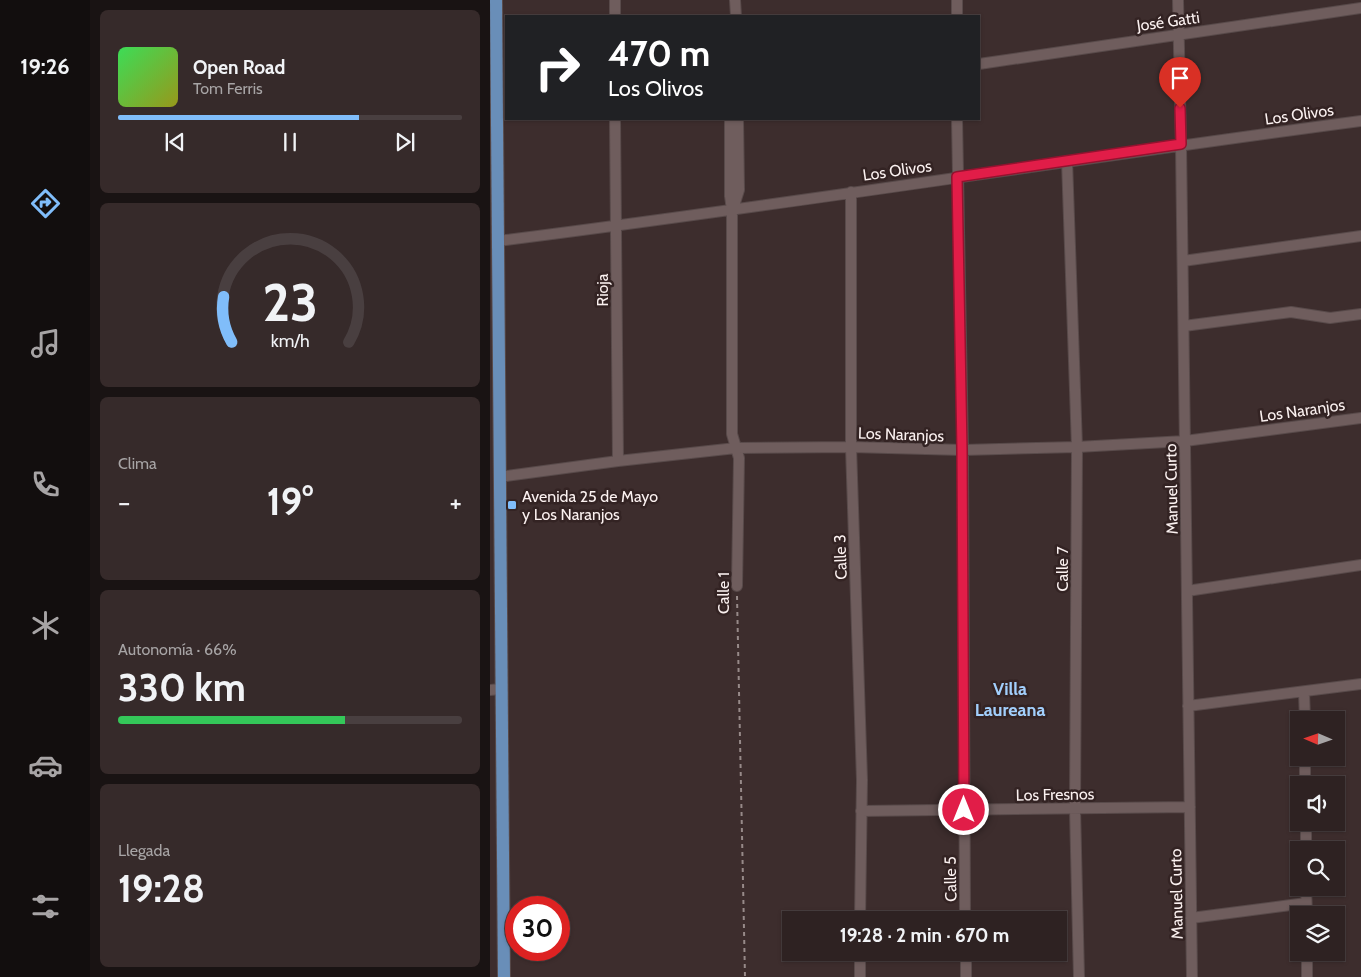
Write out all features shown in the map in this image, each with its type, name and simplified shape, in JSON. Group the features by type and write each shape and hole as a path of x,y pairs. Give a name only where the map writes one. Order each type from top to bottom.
{"main road":[{"path":"496,0 499,477 496,689 504,977"}],"street":[{"path":"614,0 615,15"},
{"path":"729,0 729,15"},
{"path":"736,0 736,15"},
{"path":"957,0 957,15"},
{"name":"Manuel Curto","path":"1178,0 1192,977"},
{"name":"José Gatti","path":"980,64 1361,8"},
{"name":"Rioja","path":"615,120 618,461"},
{"name":"Calle 1","path":"730,120 732,434 739,458 737,586"},
{"name":"Calle 1","path":"732,210 739,190 738,120"},
{"name":"Calle 5","path":"957,120 962,450 965,911"},
{"name":"Los Olivos","path":"498,241 732,210 1181,144 1361,121"},
{"name":"Calle 7","path":"1067,161 1077,448 1075,809 1079,977"},
{"name":"Calle 3","path":"852,192 851,447 862,780 860,911"},
{"path":"1183,261 1361,236"},
{"path":"1184,326 1291,312 1330,318 1361,314"},
{"name":"Los Naranjos","path":"499,477 736,448 851,447 962,450 1077,448 1185,441 1361,418"},
{"path":"1187,591 1361,565"},
{"path":"1188,706 1361,684"},
{"path":"1304,692 1305,711"},
{"name":"Los Fresnos","path":"861,811 1190,807"},
{"path":"1191,918 1306,903 1306,896"},
{"path":"860,961 860,977"},
{"path":"966,961 966,977"},
{"path":"1307,961 1307,977"}],"path":[{"name":"Calle 1","path":"737,586 745,977"}],"place":[{"name":"Avenida 25 de Mayo y Los Naranjos","path":"512,505"}],"district":[{"name":"Villa Laureana","path":"1010,700"}],"route":[{"path":"964,810 962,450 957,177 1181,144 1180,108"}]}
